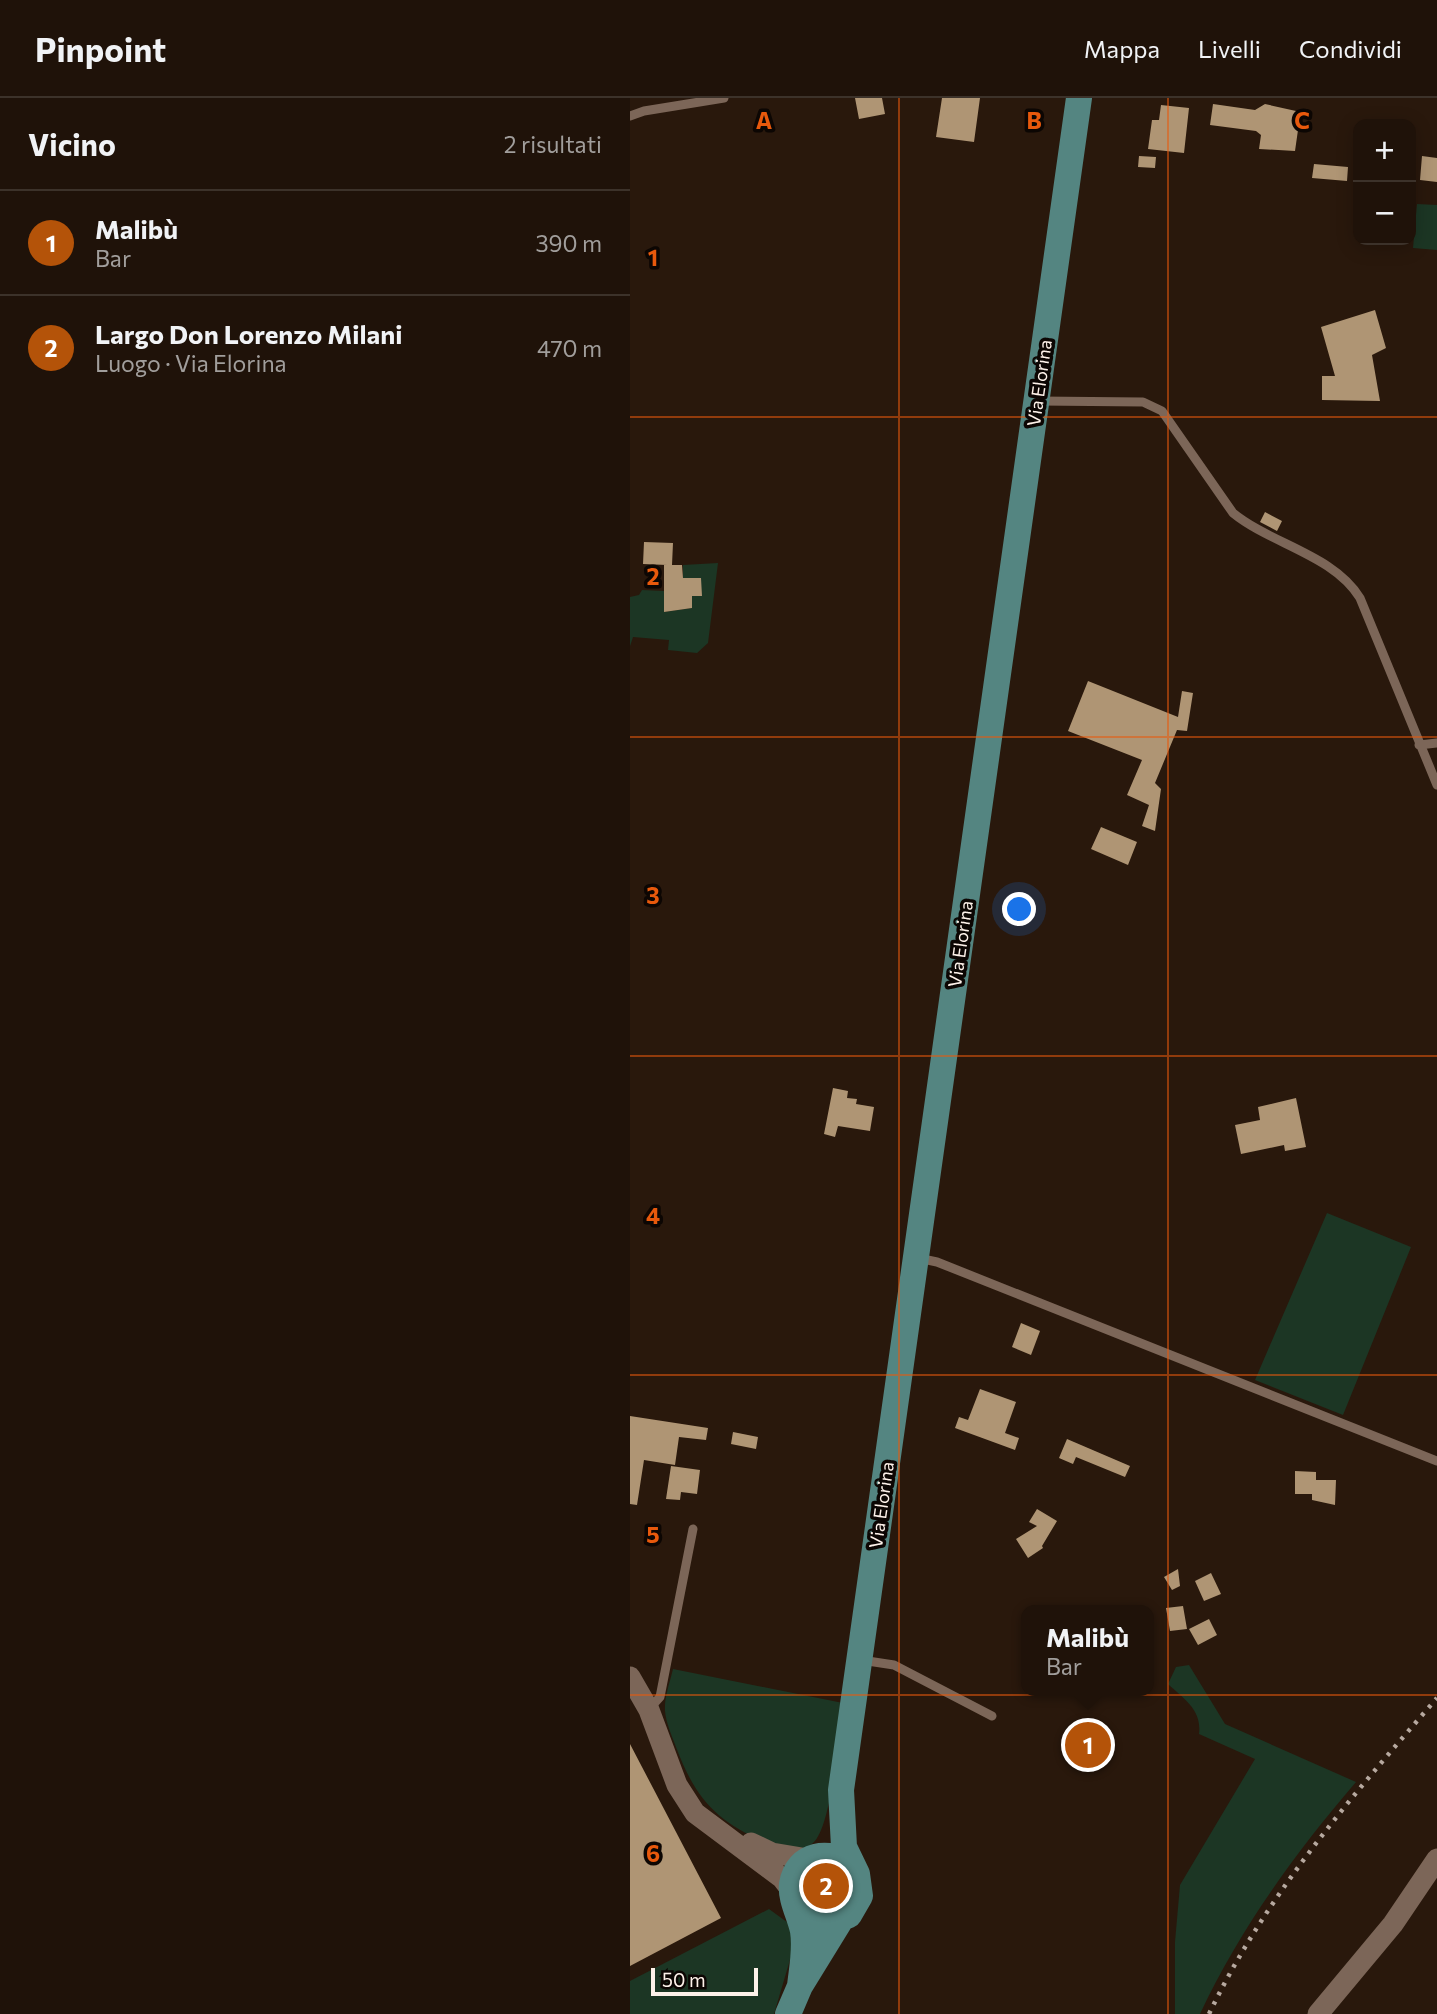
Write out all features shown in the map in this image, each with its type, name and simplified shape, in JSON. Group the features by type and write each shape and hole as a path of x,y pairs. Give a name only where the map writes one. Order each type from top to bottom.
{"main road":[{"name":"Via Elorina","path":"841,1790 1080,98"},
{"path":"800,1986 804,1942 795,1900 795,1873 811,1858 841,1790"},
{"path":"788,2014 800,1986 840,1921 856,1906 860,1896 860,1885 844,1847 841,1790"},
{"path":"811,1858 833,1855 851,1865"},
{"path":"795,1900 817,1922 840,1921"}],"street":[{"path":"630,1677 649,1710 685,1800 709,1825 732,1838 772,1853 811,1858"},
{"path":"732,1838 782,1878 795,1900"},
{"path":"1318,2014 1393,1924 1437,1859"}],"lane":[{"path":"630,116 644,111 724,98"},
{"path":"1037,401 1143,402 1162,411 1233,513 1248,526 1331,569 1355,590 1437,785"},
{"path":"1419,745 1437,743"},
{"path":"916,1257 937,1262 1437,1461"},
{"path":"649,1710 660,1697 693,1529"},
{"path":"860,1660 894,1665 992,1716"}],"green space":[{"path":"1417,204 1437,205 1437,250 1413,248 1416,245"},
{"path":"718,563 708,643 697,653 668,650 669,640 633,637 630,646 630,597 639,595 642,590 664,591 664,612 692,608 692,596 701,596 701,579 683,581 683,565"},
{"path":"1327,1213 1411,1247 1343,1415 1255,1380"},
{"path":"1189,1665 1225,1724 1356,1782 1270,1893 1233,1952 1200,2014 1175,2014 1175,1942 1180,1885 1255,1759 1199,1734 1195,1712 1168,1684 1176,1667"},
{"path":"673,1669 843,1703 830,1799 820,1833 813,1843 803,1848 785,1849 768,1843 735,1827 710,1807 700,1795 683,1765 665,1711"},
{"path":"769,1909 791,1925 792,1953 774,2014 630,2014 630,1981"}],"building":[{"path":"855,98 882,98 885,114 859,119"},
{"path":"942,98 980,98 974,142 936,137"},
{"path":"1213,104 1255,110 1265,104 1296,111 1300,116 1295,151 1259,149 1261,135 1256,131 1210,125"},
{"path":"1161,105 1189,108 1184,153 1148,149 1152,120 1159,120"},
{"path":"1139,156 1156,157 1155,168 1138,167"},
{"path":"1422,156 1437,158 1437,182 1420,180"},
{"path":"1314,164 1348,167 1347,181 1312,178"},
{"path":"1375,310 1386,348 1372,355 1380,401 1322,400 1322,376 1335,376 1321,327"},
{"path":"1265,512 1282,521 1277,531 1260,522"},
{"path":"644,542 673,543 672,565 682,565 683,578 701,578 702,596 692,596 692,608 664,612 664,565 667,565 643,564"},
{"path":"1088,681 1178,717 1182,691 1193,693 1187,731 1177,730 1155,783 1161,789 1155,831 1142,826 1149,805 1127,795 1142,760 1068,731"},
{"path":"1101,827 1137,842 1128,865 1091,849"},
{"path":"833,1088 848,1091 847,1098 857,1099 856,1104 874,1107 870,1131 838,1126 835,1137 824,1134"},
{"path":"1296,1098 1306,1147 1285,1151 1284,1145 1241,1154 1235,1125 1260,1120 1258,1107"},
{"path":"1021,1323 1040,1331 1031,1355 1012,1347"},
{"path":"980,1389 1016,1402 1005,1433 1019,1438 1015,1450 955,1428 959,1417 968,1420"},
{"path":"630,1416 708,1428 706,1440 679,1437 675,1465 644,1460 637,1505 630,1504"},
{"path":"733,1432 758,1437 756,1449 731,1444"},
{"path":"1067,1439 1130,1466 1125,1477 1076,1457 1073,1464 1059,1458"},
{"path":"671,1466 700,1470 697,1494 681,1492 680,1500 666,1499"},
{"path":"1295,1471 1316,1472 1316,1480 1336,1480 1335,1505 1312,1500 1312,1494 1295,1494"},
{"path":"1037,1509 1057,1521 1043,1548 1028,1558 1016,1539 1037,1526 1029,1522"},
{"path":"1178,1569 1180,1586 1172,1590 1164,1577"},
{"path":"1211,1573 1221,1594 1204,1601 1195,1581"},
{"path":"1183,1606 1187,1629 1170,1631 1166,1608"},
{"path":"1209,1619 1217,1635 1198,1645 1189,1629"},
{"path":"630,1744 721,1918 630,1966"}],"railway":[{"path":"1209,2014 1257,1928 1312,1848 1437,1698"}],"place":[{"name":"Malibù","path":"1088,1745"},
{"name":"Largo Don Lorenzo Milani","path":"826,1886"}]}
